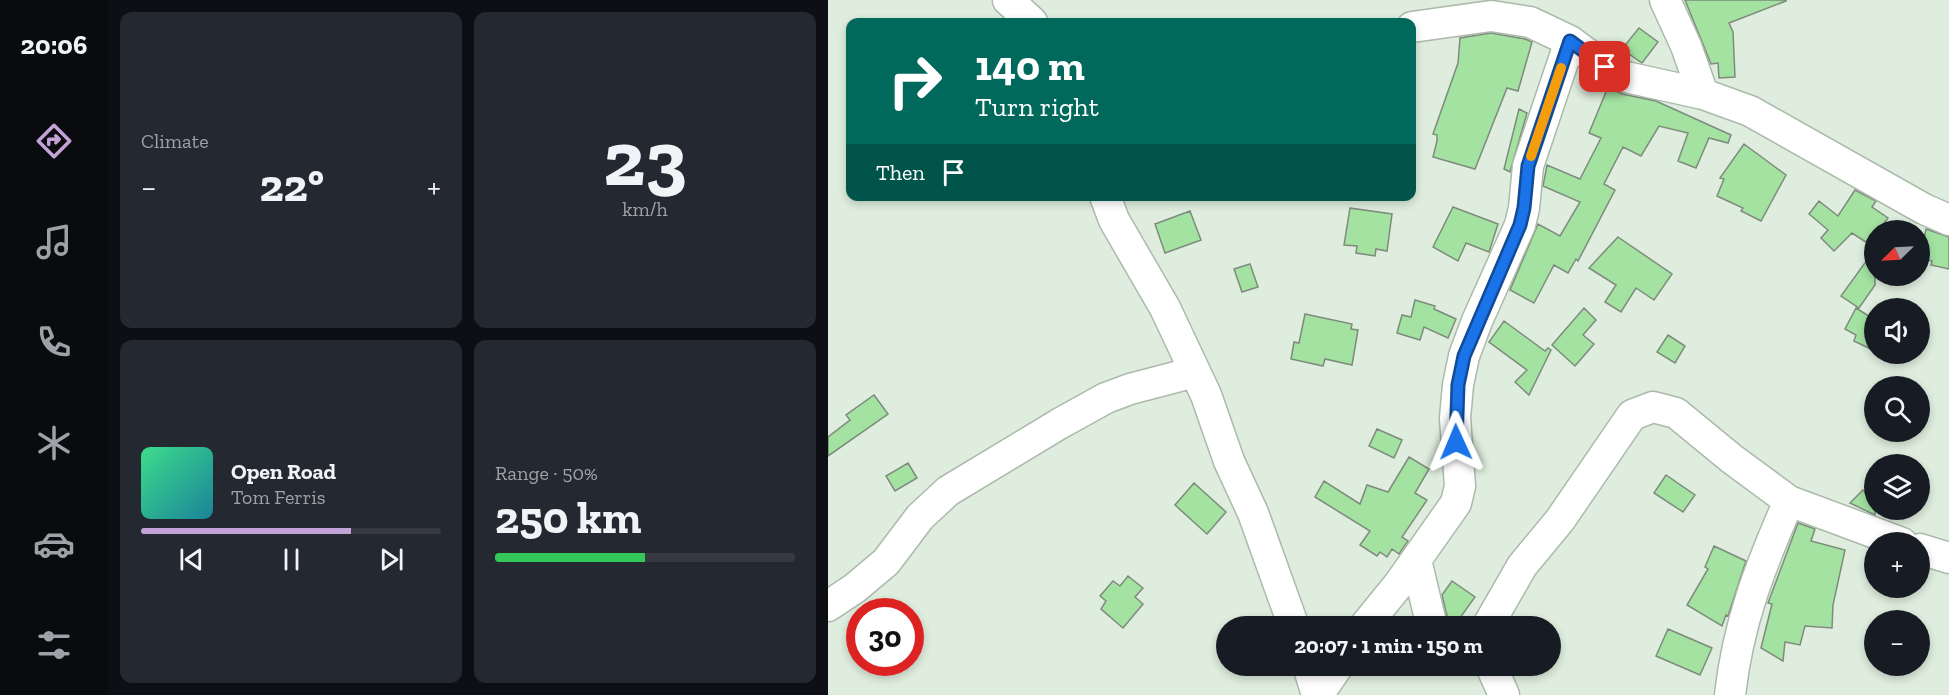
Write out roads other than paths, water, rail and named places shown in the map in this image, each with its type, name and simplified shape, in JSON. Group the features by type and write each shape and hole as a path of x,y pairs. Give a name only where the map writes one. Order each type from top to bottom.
{"street":[{"path":"1008,0 1028,18"},
{"path":"1665,0 1686,46 1703,94"},
{"path":"1416,26 1491,16 1530,22 1570,41 1605,67 1626,77 1703,94 1750,111 1923,209 1949,220"},
{"path":"1373,616 1416,560 1456,502 1461,486 1455,418 1464,356 1520,225 1528,166 1570,41"},
{"path":"1107,201 1114,220 1165,308 1206,395 1229,461 1253,513 1290,616"},
{"path":"828,606 886,562 926,511 948,491 1106,398 1130,389 1194,372"},
{"path":"1493,616 1522,566 1560,520 1632,415 1643,409 1664,408 1676,413 1739,465 1789,501 1872,532"},
{"path":"1730,695 1743,618 1770,544 1789,501"},
{"path":"1930,552 1949,558"},
{"path":"1416,560 1429,616"},
{"path":"1311,676 1317,695"},
{"path":"1317,695 1331,676"},
{"path":"1495,676 1504,695"}]}
